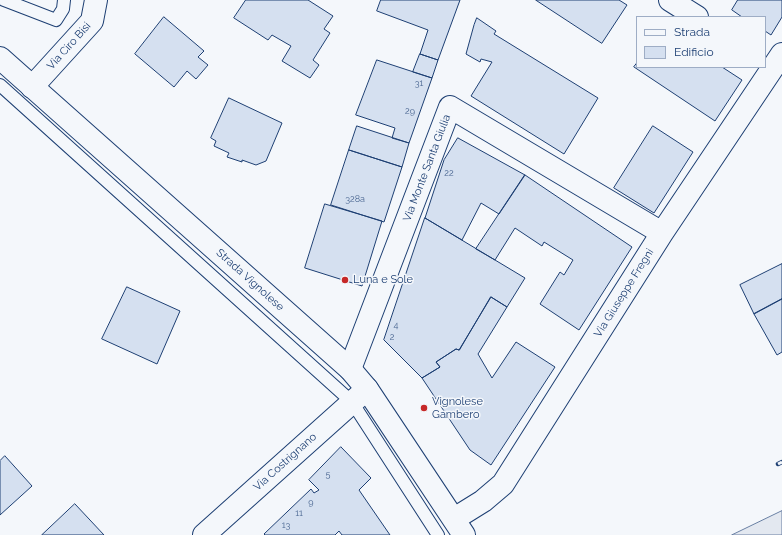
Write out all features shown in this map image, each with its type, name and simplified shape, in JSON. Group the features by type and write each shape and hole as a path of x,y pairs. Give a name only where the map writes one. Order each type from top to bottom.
{"street":[{"name":"Via Ciro Bisi","path":"32,87 92,21 96,0"},
{"path":"670,0 695,16"},
{"name":"Strada Vignolese","path":"0,58 350,369 359,395 459,527"},
{"name":"Via Giuseppe Fregni","path":"459,527 483,501 503,484 662,233 774,60"},
{"name":"Via Monte Santa Giulia","path":"350,369 450,108 662,233"},
{"name":"Via Costrignano","path":"204,535 359,395"}],"lane":[{"path":"2,1 56,20 63,9 64,0"},
{"name":"Strada Vignolese","path":"0,85 359,395 438,535"}],"shaded area":[{"path":"782,511 782,535 732,535"}],"building":[{"path":"246,0 308,0 333,16 324,29 330,33 313,60 319,65 310,78 282,61 291,46 272,35 268,40 234,18"},
{"path":"381,0 460,0 438,60 420,54 428,30 377,11"},
{"path":"536,0 619,0 627,5 602,43"},
{"path":"738,0 782,0 782,17 771,35 766,32 766,16 741,16 732,10"},
{"path":"164,17 204,51 198,57 208,65 196,79 187,71 174,87 135,54"},
{"path":"477,18 496,31 494,34 598,98 564,154 471,96 492,62 481,59 480,62 466,54"},
{"path":"420,54 438,60 432,78 413,72"},
{"path":"377,60 432,78 409,143 392,138 395,128 356,115"},
{"path":"636,64 636,68 724,68 742,80 715,121 634,67"},
{"path":"229,98 282,123 266,161 256,165 242,160 242,162 227,157 229,153 214,146 216,141 211,138"},
{"path":"357,126 409,143 402,167 349,150"},
{"path":"653,126 693,152 654,213 614,188"},
{"path":"458,138 525,175 499,214 481,203 462,240 425,218 444,160"},
{"path":"349,150 402,167 384,222 331,205"},
{"path":"525,175 632,247 579,330 540,304 560,272 564,275 573,260 544,242 542,246 515,228 495,260 476,249"},
{"path":"325,204 382,221 362,286 305,268"},
{"path":"425,218 525,278 507,307 491,297 459,350 456,349 436,362 440,367 422,378 384,340"},
{"path":"782,264 782,299 754,314 740,285"},
{"path":"127,287 180,311 157,364 102,339"},
{"path":"491,297 507,307 478,354 492,378 516,342 555,367 491,465 470,450 422,378 440,367 436,362 456,349 459,350"},
{"path":"782,299 782,352 777,355 754,314"},
{"path":"341,447 371,478 359,490 390,535 342,535 339,531 335,535 265,535 264,534 311,489 314,493 319,490 309,480"},
{"path":"5,456 32,486 0,515 0,461"},
{"path":"75,504 104,535 42,535"}],"railway":[{"path":"778,464 782,462"}],"place":[{"name":"Luna e Sole","path":"345,280"},
{"name":"Vignolese Gambero","path":"424,408"}]}
